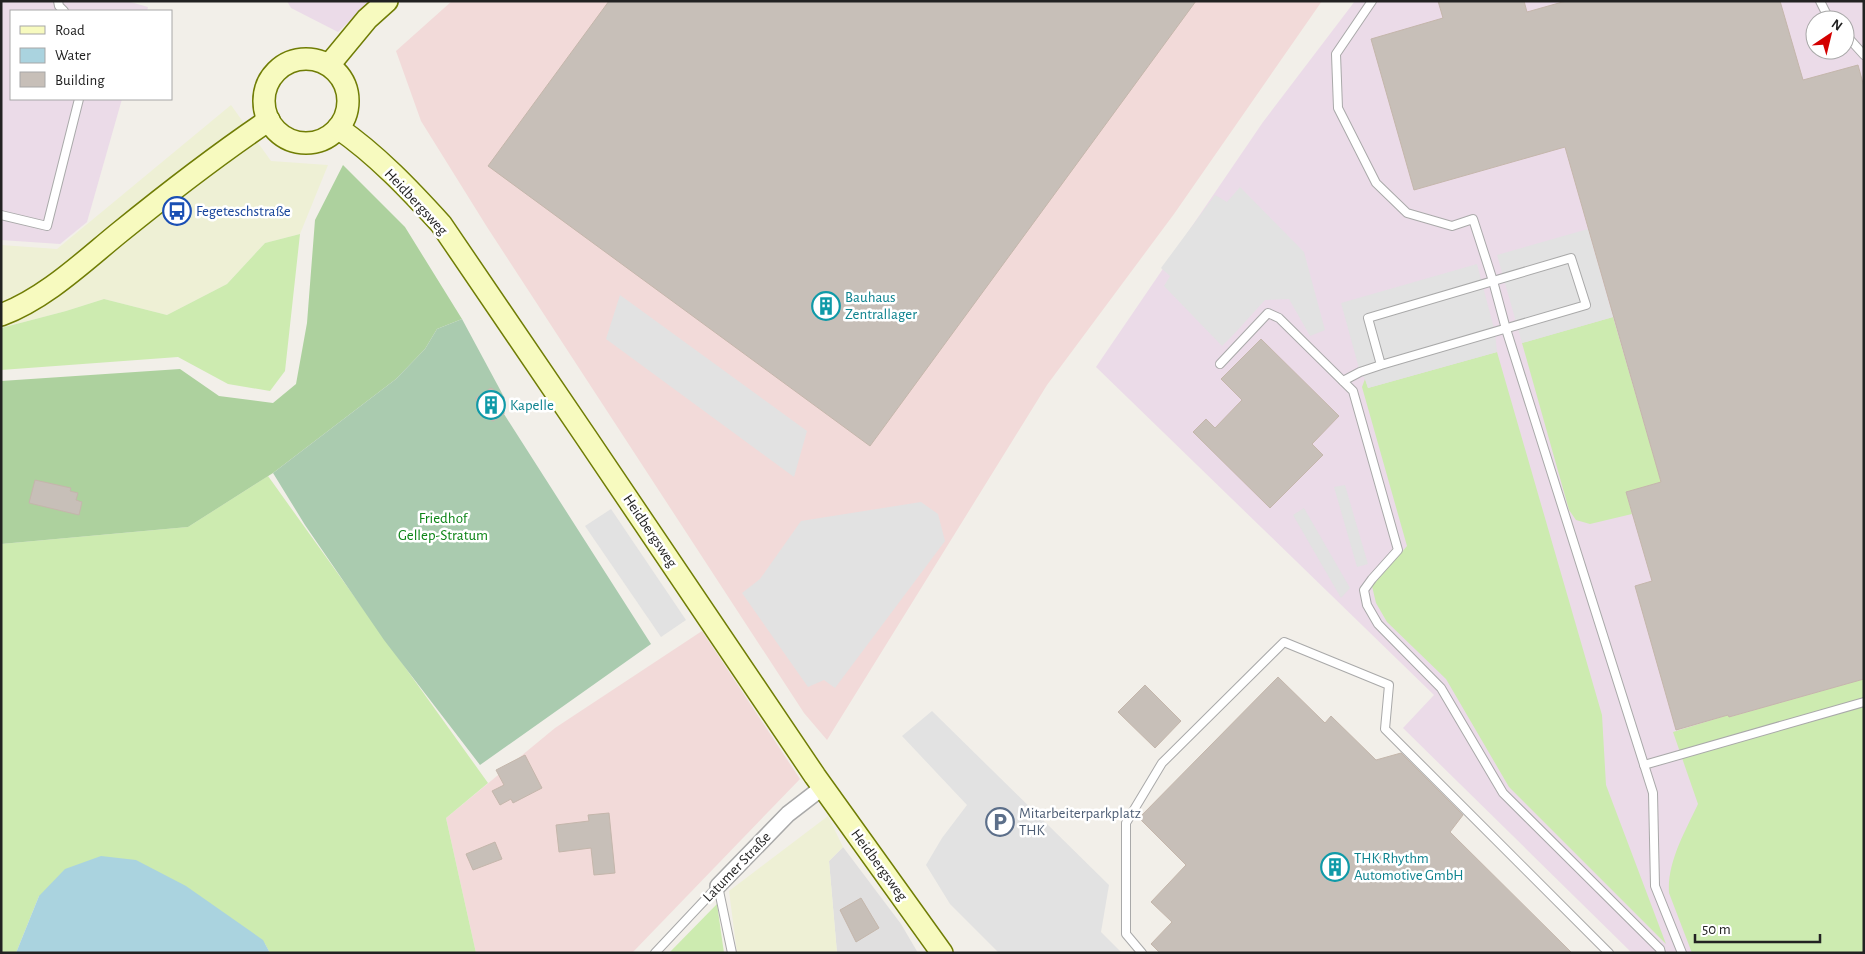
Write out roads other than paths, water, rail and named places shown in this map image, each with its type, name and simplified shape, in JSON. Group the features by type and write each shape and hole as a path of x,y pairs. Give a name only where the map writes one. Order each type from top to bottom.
{"street":[{"path":"329,65 367,19 387,1"},
{"path":"303,59 316,60 329,65 342,78 348,95 347,113 338,128 322,140 302,143 288,139 277,131 269,120 265,107 265,93 269,80 278,70 290,62 303,59"},
{"path":"1,315 39,295 66,276 187,178 269,120"},
{"name":"Heidbergsweg","path":"338,128 355,140 413,194 440,224 823,787 942,953"},
{"name":"Latumer Straße","path":"718,886 788,814 823,787"}],"lane":[{"path":"1372,1 1336,54 1338,108 1376,183 1407,213 1452,226 1473,219 1653,793 1655,886 1682,953"},
{"path":"1855,45 1864,55"},
{"path":"1,215 47,226 79,100"},
{"path":"1343,381 1360,372 1381,365 1586,305 1570,258 1368,318 1381,365"},
{"path":"1220,364 1268,313 1279,318 1353,391 1398,550 1364,590 1367,605 1378,624 1441,688 1503,793 1661,953"},
{"path":"1142,953 1126,934 1126,823 1162,763 1284,642 1389,685 1385,728 1609,953"},
{"path":"1644,765 1864,702"},
{"path":"718,886 732,953"},
{"name":"Latumer Straße","path":"655,953 718,886"}],"water":[{"path":"101,856 136,860 186,886 263,940 270,953 16,953 39,896 65,869"}],"place":[{"name":"Fegeteschstraße","path":"177,211"},
{"name":"Bauhaus Zentrallager","path":"826,306"},
{"name":"Kapelle","path":"491,405"},
{"name":"Mitarbeiterparkplatz THK","path":"1000,822"},
{"name":"THK Rhythm Automotive GmbH","path":"1335,867"}],"park label":[{"name":"Friedhof Gellep-Stratum","path":"443,526"}]}
